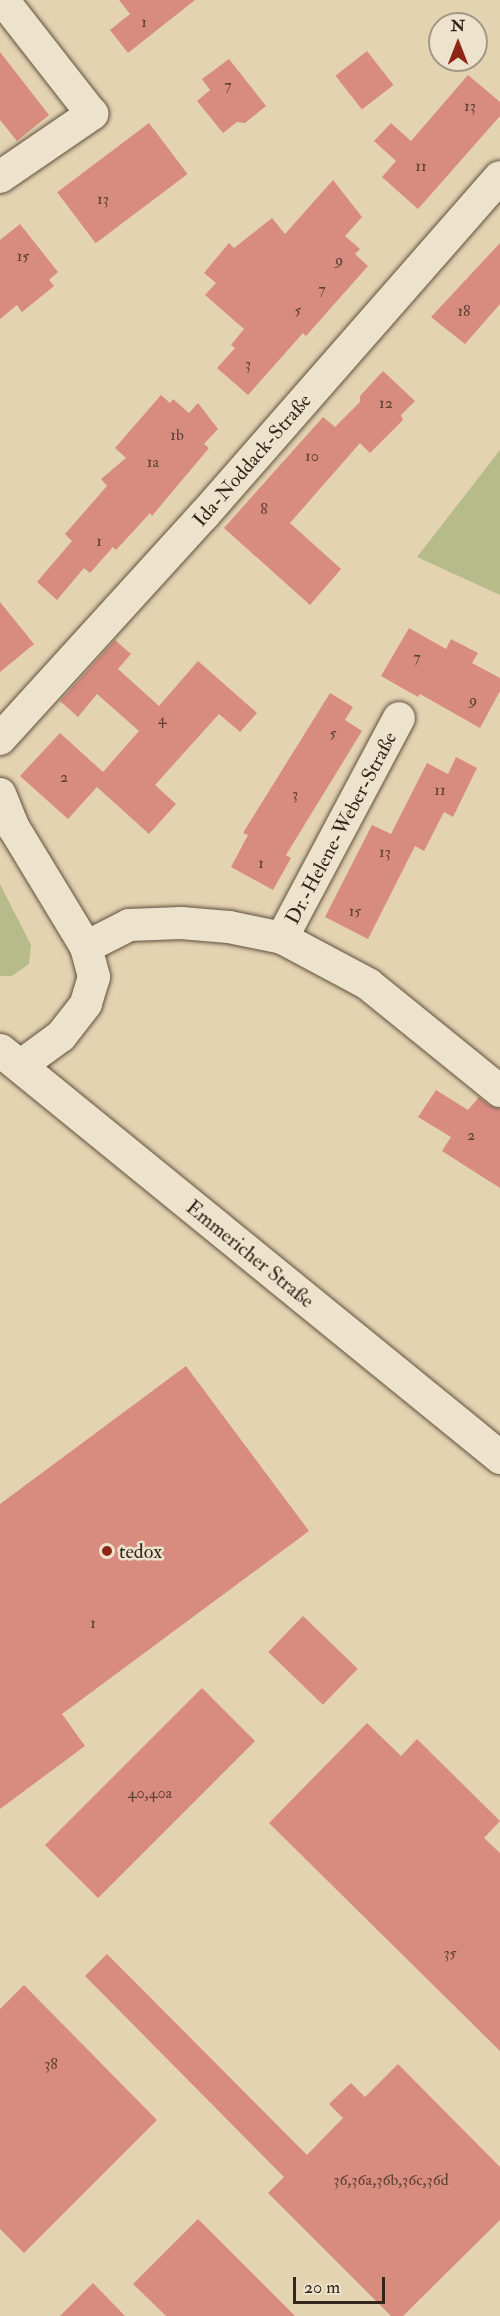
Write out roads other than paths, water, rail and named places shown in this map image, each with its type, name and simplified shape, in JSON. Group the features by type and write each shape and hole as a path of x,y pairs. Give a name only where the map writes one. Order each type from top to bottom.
{"main road":[{"name":"Emmericher Straße","path":"10,1058 91,1127 500,1457"}],"street":[{"path":"0,177 92,114 3,0"},
{"name":"Ida-Noddack-Straße","path":"0,739 204,515 500,177"},
{"name":"Dr.-Helene-Weber-Straße","path":"282,938 399,718"},
{"path":"0,794 14,828 86,947 94,977 86,1004 61,1036 10,1058"},
{"name":"Dr.-Helene-Weber-Straße","path":"86,947 129,925 181,923 228,927 282,938 368,984 500,1091"}],"place":[{"name":"tedox","path":"107,1551"}]}
